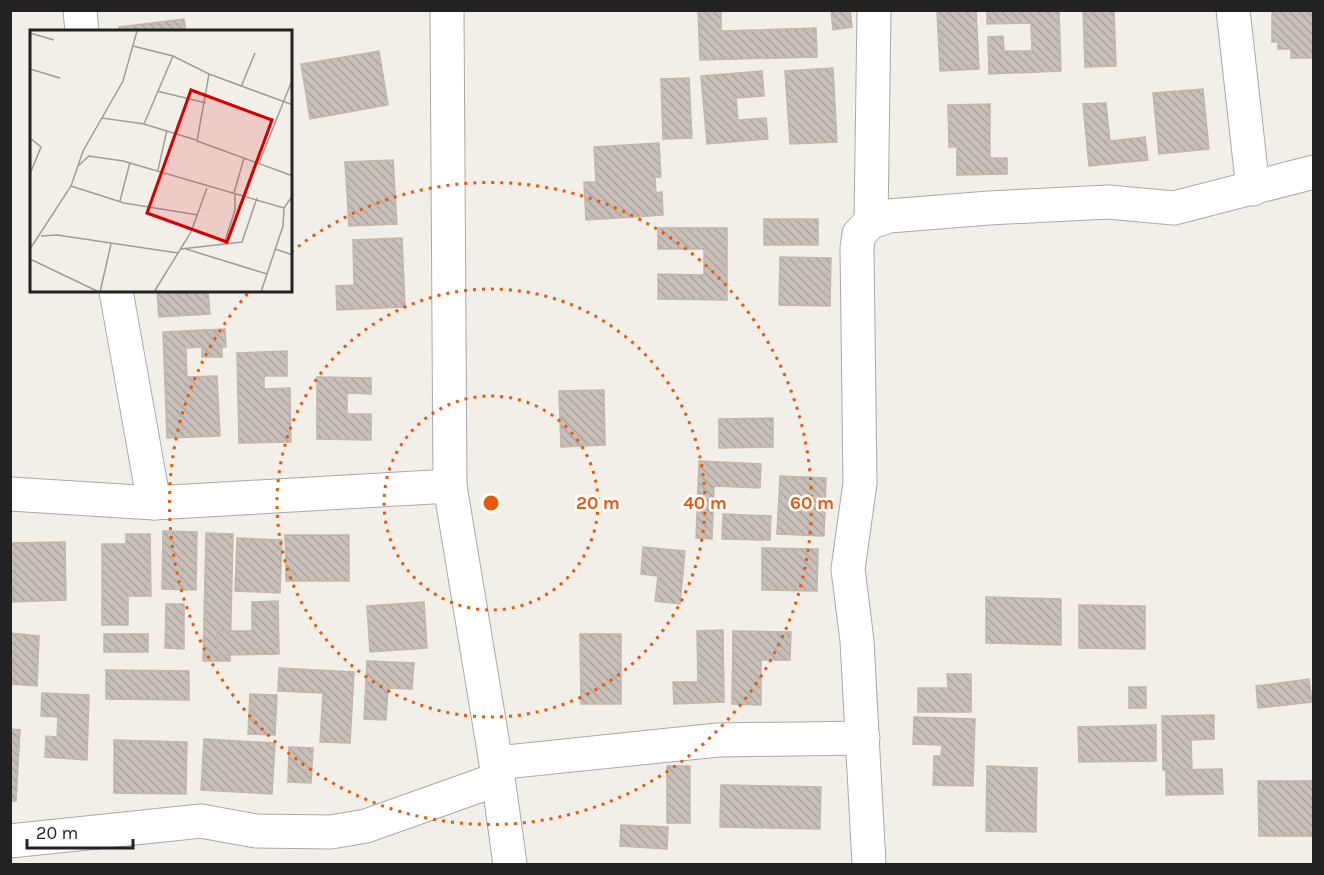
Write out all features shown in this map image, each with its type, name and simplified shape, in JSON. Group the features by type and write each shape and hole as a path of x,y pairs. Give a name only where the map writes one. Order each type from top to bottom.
{"street":[{"path":"80,10 82,30"},
{"path":"447,10 450,486 510,864"},
{"path":"871,222 874,10"},
{"path":"1233,10 1253,189"},
{"path":"869,864 857,641 848,569 860,483 857,248 859,234 871,222 889,216 1108,202 1174,207 1314,172"},
{"path":"116,292 154,503"},
{"path":"10,494 154,503 450,486"},
{"path":"10,841 201,821 256,831 331,832 366,826 497,771 718,740 863,738"}],"building":[{"path":"698,10 721,10 721,31 816,28 817,57 700,60"},
{"path":"831,10 850,10 852,27 833,30"},
{"path":"937,10 976,10 979,69 940,71"},
{"path":"987,10 1059,10 1061,71 989,74 988,37 1003,36 1004,51 1032,51 1031,23 987,24"},
{"path":"1083,10 1114,10 1116,66 1085,67"},
{"path":"1272,10 1314,10 1314,58 1291,58 1291,49 1278,49 1278,42 1272,42"},
{"path":"184,19 186,30 120,30 119,27"},
{"path":"379,51 388,105 310,119 301,64"},
{"path":"833,68 837,142 790,144 785,71"},
{"path":"762,71 764,96 736,98 738,120 766,118 768,139 707,144 701,76"},
{"path":"689,78 692,138 663,139 661,79"},
{"path":"1203,89 1209,149 1159,154 1153,93"},
{"path":"1106,103 1110,141 1145,137 1148,160 1089,166 1083,104"},
{"path":"990,104 990,158 1007,158 1007,174 957,175 957,147 949,147 948,105"},
{"path":"659,143 661,177 655,177 656,193 662,192 663,215 586,220 584,182 596,182 594,147"},
{"path":"393,160 397,224 349,226 345,162"},
{"path":"764,219 818,219 818,245 764,245"},
{"path":"658,228 727,228 727,300 658,299 658,274 704,275 704,249 658,249"},
{"path":"402,238 405,307 337,310 336,286 354,285 353,240"},
{"path":"780,257 831,258 830,306 779,305"},
{"path":"157,292 208,292 210,314 159,317"},
{"path":"225,329 226,347 222,347 222,357 202,357 202,347 186,348 187,377 217,376 220,436 167,438 163,332"},
{"path":"287,351 287,376 264,376 264,389 290,388 291,442 239,443 237,353"},
{"path":"317,377 371,378 371,394 347,393 347,414 371,414 371,440 317,439"},
{"path":"604,390 605,445 561,447 559,391"},
{"path":"773,418 773,447 719,448 719,419"},
{"path":"699,461 761,464 760,488 714,486 712,539 696,538"},
{"path":"780,476 826,478 824,536 777,534"},
{"path":"723,514 771,516 770,540 722,539"},
{"path":"163,531 197,532 196,590 162,589"},
{"path":"206,533 233,534 230,661 203,661"},
{"path":"126,534 150,534 151,596 128,596 128,625 102,625 102,544 126,544"},
{"path":"285,535 349,535 349,581 286,581"},
{"path":"237,538 282,540 280,593 235,591"},
{"path":"65,542 66,600 10,602 10,543"},
{"path":"643,547 685,551 680,604 655,601 658,576 641,574"},
{"path":"762,548 818,549 817,591 762,590"},
{"path":"986,597 1061,599 1061,645 986,643"},
{"path":"278,601 279,654 218,655 217,631 252,631 252,602"},
{"path":"424,602 427,648 370,652 367,606"},
{"path":"166,604 184,604 184,649 165,648"},
{"path":"1079,605 1145,606 1145,649 1079,648"},
{"path":"723,630 724,702 674,704 673,682 698,682 697,631"},
{"path":"733,631 791,632 790,660 761,660 761,705 732,704"},
{"path":"10,633 39,636 37,686 10,684"},
{"path":"104,634 148,634 148,652 104,652"},
{"path":"580,634 621,634 621,704 581,704"},
{"path":"367,661 414,663 412,689 388,688 386,720 364,719"},
{"path":"279,668 354,672 350,743 320,742 323,693 278,691"},
{"path":"106,670 189,671 189,700 106,699"},
{"path":"947,674 971,674 971,712 918,712 918,688 948,688"},
{"path":"1309,679 1312,702 1258,708 1256,686"},
{"path":"1129,687 1146,687 1146,708 1129,708"},
{"path":"42,693 89,695 87,760 45,757 46,736 57,737 58,717 41,716"},
{"path":"250,694 277,695 275,735 248,734"},
{"path":"1214,715 1214,739 1191,740 1192,769 1163,770 1162,716"},
{"path":"914,717 975,719 973,786 933,785 934,756 941,756 942,745 913,744"},
{"path":"1156,725 1156,761 1079,762 1078,727"},
{"path":"10,729 20,730 16,801 10,801"},
{"path":"204,739 275,743 272,794 201,790"},
{"path":"114,740 187,742 186,794 114,793"},
{"path":"289,747 313,748 311,783 288,782"},
{"path":"667,766 690,766 690,823 667,823"},
{"path":"987,766 1037,768 1036,832 986,831"},
{"path":"1222,769 1223,794 1166,795 1166,770"},
{"path":"1258,781 1314,781 1314,836 1259,836"},
{"path":"721,785 821,787 820,829 720,827"},
{"path":"621,825 668,827 667,849 620,846"}]}
